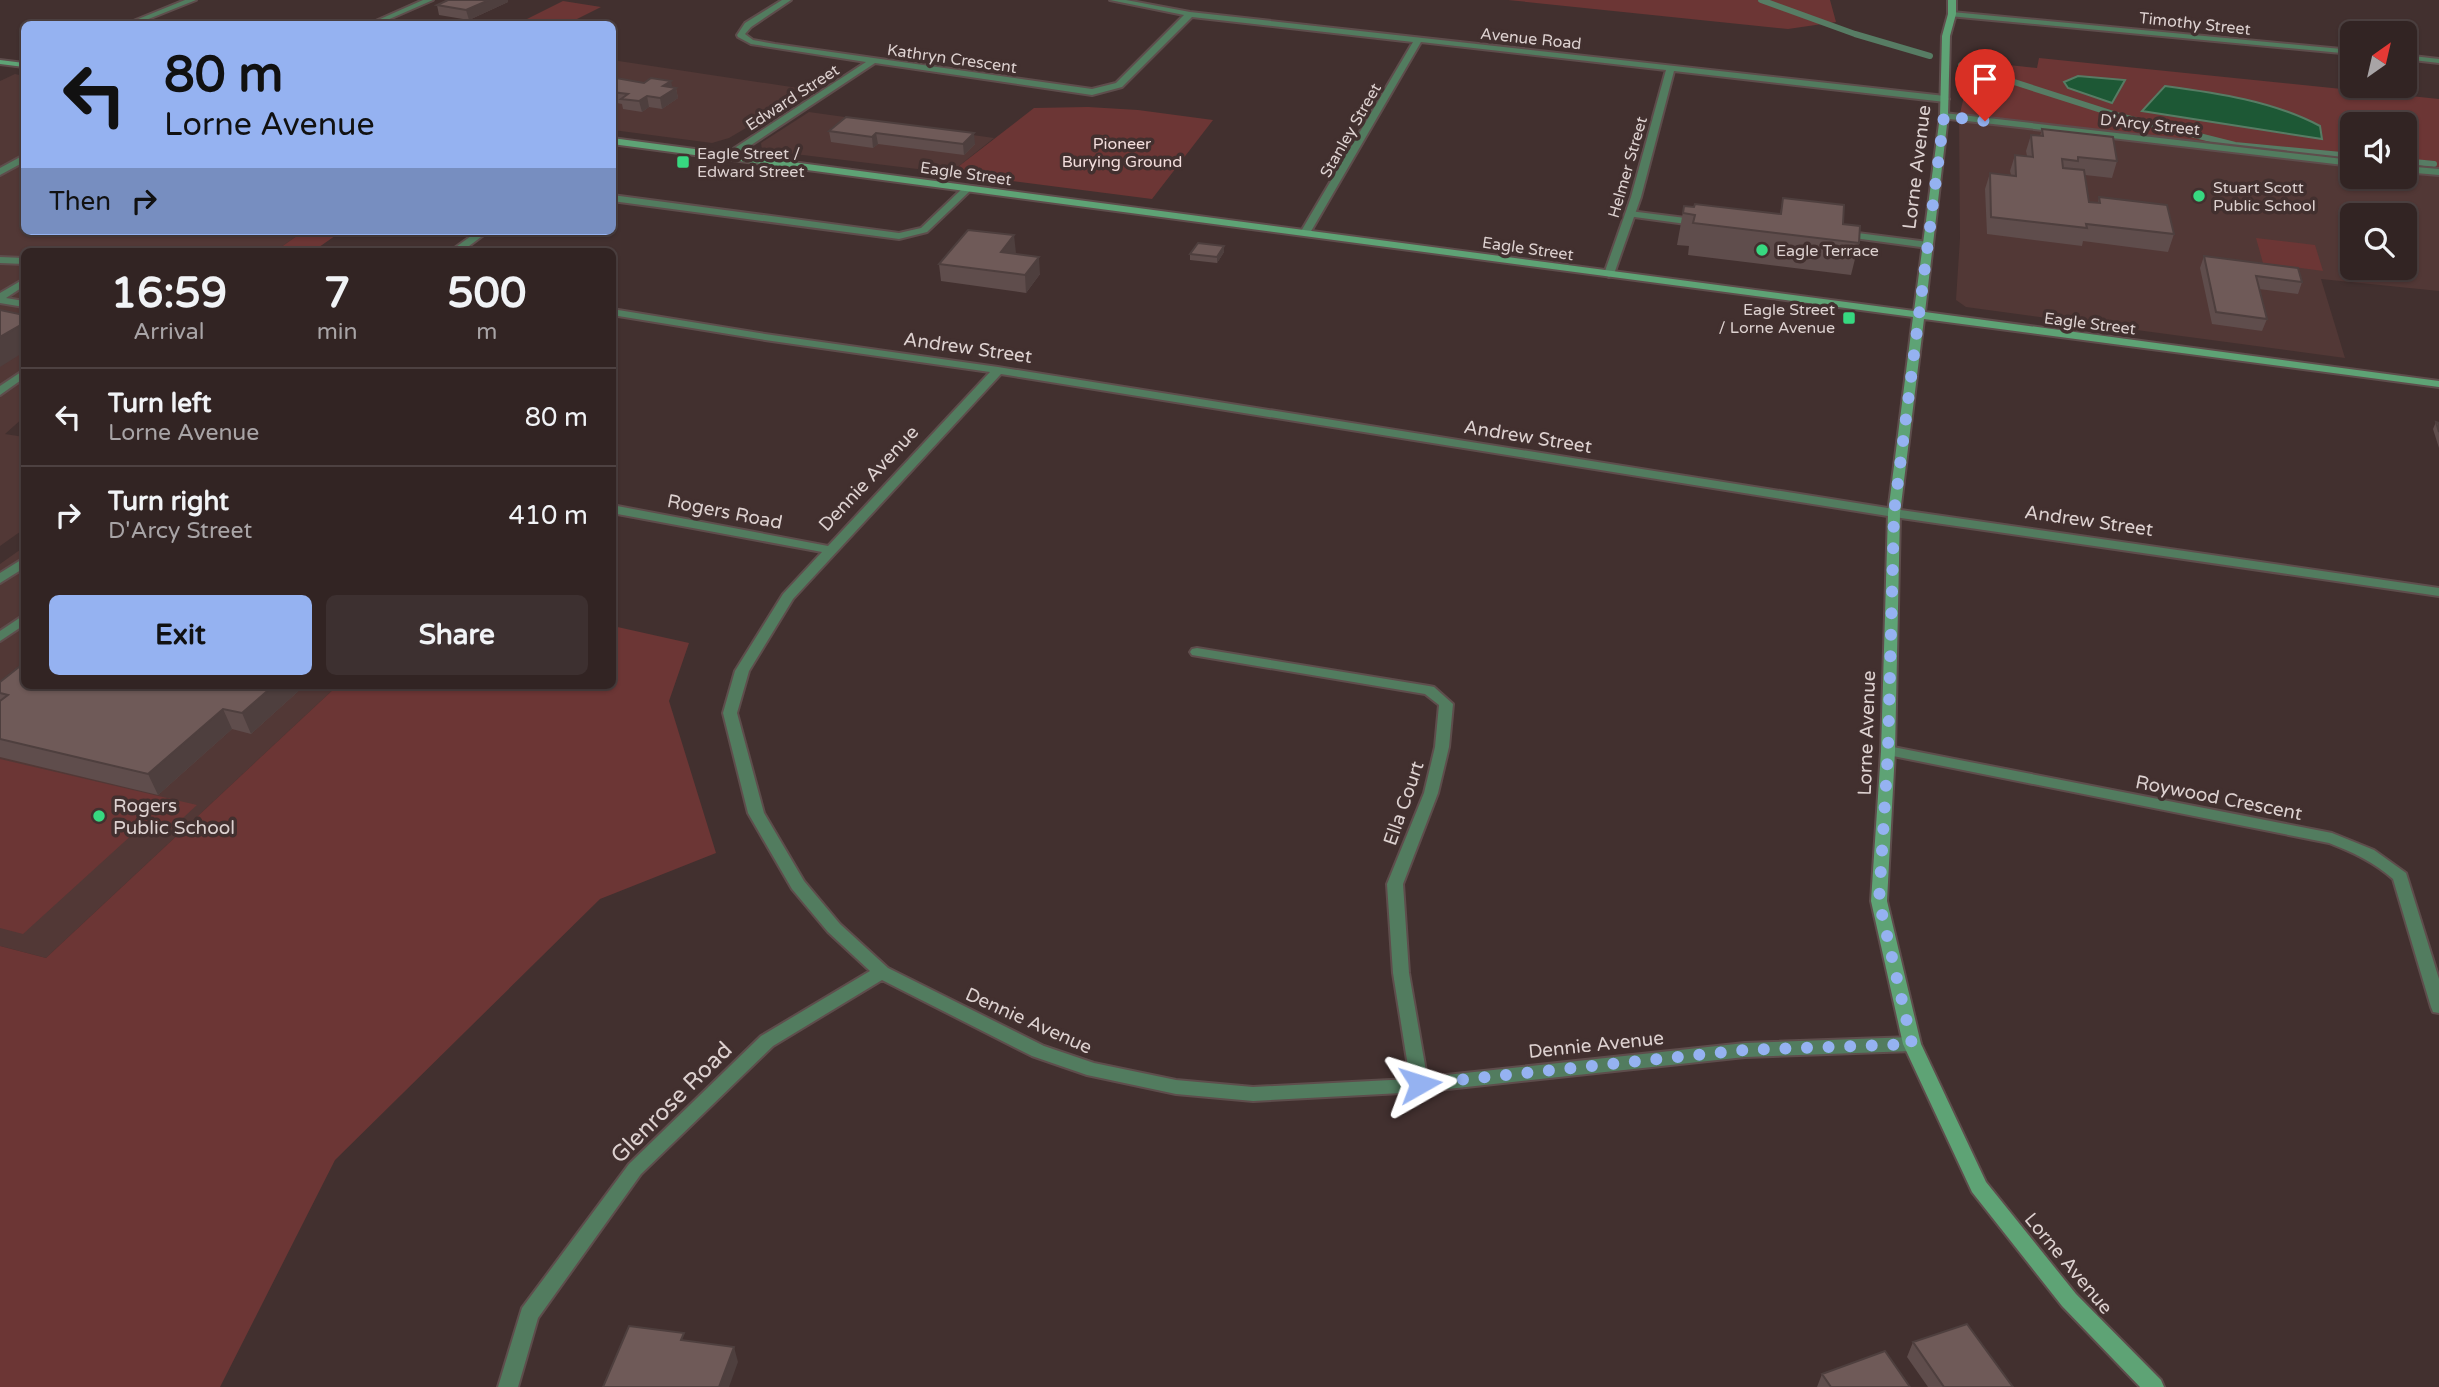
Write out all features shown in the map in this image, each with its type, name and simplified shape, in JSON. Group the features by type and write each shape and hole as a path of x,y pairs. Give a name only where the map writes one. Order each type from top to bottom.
{"main road":[{"name":"Lorne Avenue","path":"1952,0 1952,14 1946,36 1944,116 1894,513 1888,751 1879,901 1912,1044 1979,1187 2069,1300 2154,1387"},
{"path":"0,61 21,64"},
{"name":"Eagle Street","path":"616,142 2439,384"}],"street":[{"path":"138,21 192,0"},
{"path":"380,21 429,0"},
{"name":"Kathryn Crescent","path":"788,0 748,26 741,35 751,42 1079,91 1101,91 1119,85 1136,71 1190,14"},
{"name":"Avenue Road","path":"1114,0 1190,14 1945,99"},
{"name":"Timothy Street","path":"1952,14 2340,51"},
{"name":"Stanley Street","path":"1305,233 1418,40"},
{"path":"2417,58 2439,61"},
{"name":"Edward Street","path":"727,157 874,60"},
{"name":"Helmer Street","path":"1609,274 1630,214 1671,68"},
{"name":"D'Arcy Street","path":"1944,116 2340,162"},
{"path":"0,172 21,160"},
{"path":"2417,170 2439,173"},
{"path":"616,199 899,236 924,230 967,189"},
{"path":"1630,214 1712,225"},
{"path":"1831,233 1928,245"},
{"path":"460,248 478,235"},
{"path":"0,260 21,261"},
{"path":"0,299 21,284"},
{"path":"0,299 21,303"},
{"name":"Andrew Street","path":"616,313 998,370 1894,513 2439,592"},
{"name":"Dennie Avenue","path":"998,370 788,597 742,671 730,713 756,813 798,885 834,928 882,972 1038,1051 1093,1070 1176,1087 1253,1094 1420,1084 1745,1050 1912,1044"},
{"path":"0,392 21,375"},
{"name":"Rogers Road","path":"616,510 830,550"},
{"path":"0,579 21,564"},
{"path":"0,637 21,621"},
{"name":"Ella Court","path":"1197,652 1429,690 1446,704 1442,747 1431,793 1395,884 1401,973 1420,1084"},
{"name":"Roywood Crescent","path":"1888,751 2332,838 2356,847 2384,861 2400,877 2439,1007"},
{"name":"Glenrose Road","path":"508,1387 529,1314 635,1169 767,1041 882,972"}],"shaded area":[{"path":"616,61 811,90 729,138 712,143 616,130"},
{"path":"15,74 21,75 21,235 298,235 280,248 21,248 21,420 5,434 21,437 21,531 0,546 0,81"},
{"path":"2078,76 2125,80 2112,103 2068,88 2064,82"},
{"path":"2165,86 2225,95 2283,110 2320,126 2322,139 2142,111"},
{"path":"809,112 994,138 950,173 762,150 761,143"},
{"name":"Stuart Scott Public School","path":"1959,118 2340,164 2340,189 2417,189 2417,173 2439,176 2439,291 2321,279 2345,358 1966,307 1956,300 1960,238"},
{"name":"Rogers Public School","path":"21,549 21,689 334,689 46,958 0,946 0,564"}],"green space":[{"path":"1508,0 1830,0 1836,22 1788,29"},
{"path":"563,1 601,7 573,21 523,21"},
{"path":"2039,58 2340,89 2340,98 2439,99 2439,176 2417,173 2417,112 2340,112 2340,164 1959,118 1972,61 2037,68"},
{"name":"Pioneer Burying Ground","path":"1034,108 1138,110 1213,120 1152,199 950,173"},
{"path":"298,235 336,235 318,248 280,248"},
{"path":"2256,238 2315,245 2323,271 2263,263"},
{"path":"616,627 689,643 669,701 716,853 600,899 335,1160 220,1387 0,1387 0,946 46,958 334,689 616,689"},
{"path":"0,759 197,805 172,828 146,822 23,934 0,928"}],"building":[{"path":"448,0 489,0 466,10 437,5"},
{"path":"616,78 644,83 651,78 671,81 663,86 676,88 660,98 647,96 639,101 621,99 628,94 616,92"},
{"path":"846,117 974,133 963,144 876,133 872,137 829,131"},
{"path":"2042,129 2113,137 2117,161 2078,157 2078,161 2062,159 2063,168 2084,170 2089,202 2100,203 2099,197 2167,205 2174,234 1991,217 1990,173 2016,176 2015,155 2033,157 2031,135 2043,136"},
{"path":"1783,198 1844,205 1843,224 1860,226 1859,243 1693,223 1695,215 1683,213 1684,206 1694,207 1695,204 1781,214"},
{"path":"968,230 1014,235 1001,252 1039,257 1025,275 939,264"},
{"path":"1198,243 1224,246 1217,257 1190,254"},
{"path":"2204,256 2298,268 2302,282 2256,276 2267,319 2216,312"},
{"path":"0,310 21,314 21,325 0,337"},
{"path":"21,665 21,689 270,689 242,713 223,709 148,774 0,739 0,701 8,695 0,693 0,682"},
{"path":"1967,1324 2013,1387 1944,1387 1913,1342"},
{"path":"629,1326 684,1333 681,1340 734,1347 719,1387 603,1387"},
{"path":"1885,1351 1910,1387 1831,1387 1822,1374"}],"waterway":[{"path":"1761,0 1855,34 1930,56"},
{"path":"1961,65 2123,117 2235,145 2340,155"},
{"path":"2417,162 2434,164"}],"place":[{"name":"Eagle Street / Edward Street","path":"683,162"},
{"name":"Stuart Scott Public School","path":"2199,196"},
{"name":"Eagle Terrace","path":"1762,250"},
{"name":"Eagle Street / Lorne Avenue","path":"1849,318"},
{"name":"Rogers Public School","path":"99,816"}],"route":[{"path":"1420,1084 1745,1050 1912,1044 1879,901 1888,751 1894,513 1944,116 1985,121"}]}
